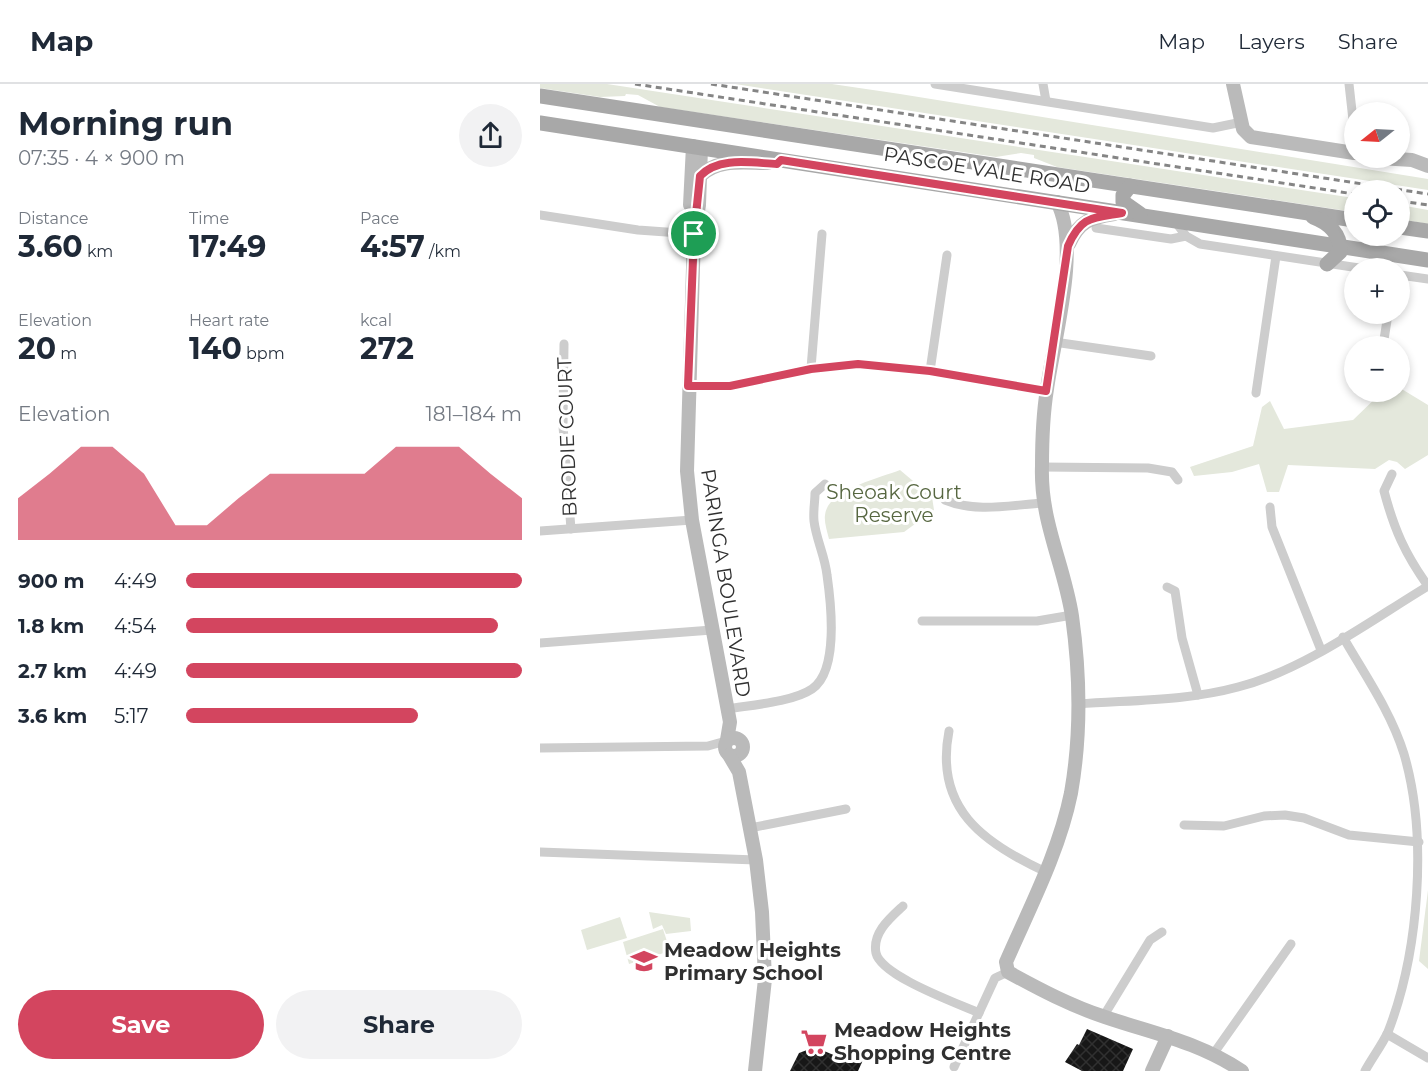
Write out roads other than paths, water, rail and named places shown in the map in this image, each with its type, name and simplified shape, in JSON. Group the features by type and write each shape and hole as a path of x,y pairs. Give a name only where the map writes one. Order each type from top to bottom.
{"main road":[{"name":"PASCOE VALE ROAD","path":"540,96 1344,219"},
{"path":"697,147 700,120"},
{"name":"PASCOE VALE ROAD","path":"540,123 1428,260"},
{"path":"1130,186 1123,195 1124,202 1134,211 1148,217"},
{"path":"1300,212 1329,225 1337,236 1340,246 1338,257 1327,264"},
{"path":"1410,228 1428,231"}],"street":[{"path":"935,84 1213,128 1242,122"},
{"path":"1043,84 1046,101"},
{"path":"1233,84 1245,132 1256,138 1344,151"},
{"path":"1349,84 1351,102"},
{"name":"PARINGA BOULEVARD","path":"697,147 700,176 694,234 687,471 692,520 732,747"},
{"name":"PARINGA BOULEVARD","path":"694,234 690,204 697,147"},
{"path":"700,176 713,167 728,163 777,164 781,160"},
{"path":"1410,160 1428,166"},
{"path":"954,1067 995,978 1007,967 1046,872 1070,793 1079,704 1072,615 1043,503 1042,467 1046,391 1068,246 1065,218 1057,202"},
{"path":"1068,246 1074,232 1084,221 1122,213"},
{"path":"540,215 638,230 694,234"},
{"path":"1175,221 1186,236 1200,244 1344,266"},
{"path":"1096,228 1171,239 1186,236"},
{"path":"811,369 822,234"},
{"path":"930,371 946,255"},
{"path":"1256,393 1276,256"},
{"path":"1410,276 1428,279"},
{"name":"BRODIE COURT","path":"564,341 563,426 571,529"},
{"path":"1054,342 1152,356"},
{"path":"688,386 730,386 811,369 858,364 930,371 1046,391"},
{"path":"1042,467 1148,468 1172,472 1178,480"},
{"path":"1079,704 1198,694 1241,687 1273,676 1428,586 1407,556 1392,519 1384,491 1392,474"},
{"path":"728,716 810,690 825,677 829,666 830,647 827,574 814,513 815,493 825,484"},
{"path":"945,500 958,506 976,507 1043,503"},
{"path":"1270,507 1272,527 1321,650"},
{"path":"540,531 692,520"},
{"path":"1167,587 1175,591 1182,638 1198,694"},
{"path":"922,621 1028,621 1072,615"},
{"path":"540,643 712,630"},
{"path":"1343,637 1386,711 1404,753 1419,820 1416,903 1403,984 1387,1034 1365,1071"},
{"path":"949,731 944,755 946,777 954,800 962,813 1000,850 1046,872"},
{"path":"540,748 732,747 756,860 762,912 765,979 755,1071"},
{"path":"750,828 848,809"},
{"path":"1184,825 1224,826 1264,816 1285,814 1304,818 1348,835 1419,842"},
{"path":"540,852 756,860"},
{"path":"903,906 885,922 880,933 876,952 881,962 898,976 979,1013"},
{"path":"1103,1017 1150,940 1162,932"},
{"path":"1214,1053 1291,944"},
{"path":"1007,967 1103,1017 1168,1036 1214,1053 1242,1071"},
{"path":"1387,1034 1428,1058"},
{"path":"1152,1071 1168,1036"}],"railway":[{"path":"635,84 1344,192"},
{"path":"711,84 1428,194"},
{"path":"1410,202 1428,205"}],"place":[{"name":"Meadow Heights Primary School","path":"644,961"},
{"name":"Meadow Heights Shopping Centre","path":"814,1042"}],"park label":[{"name":"Sheoak Court Reserve","path":"894,504"}]}
